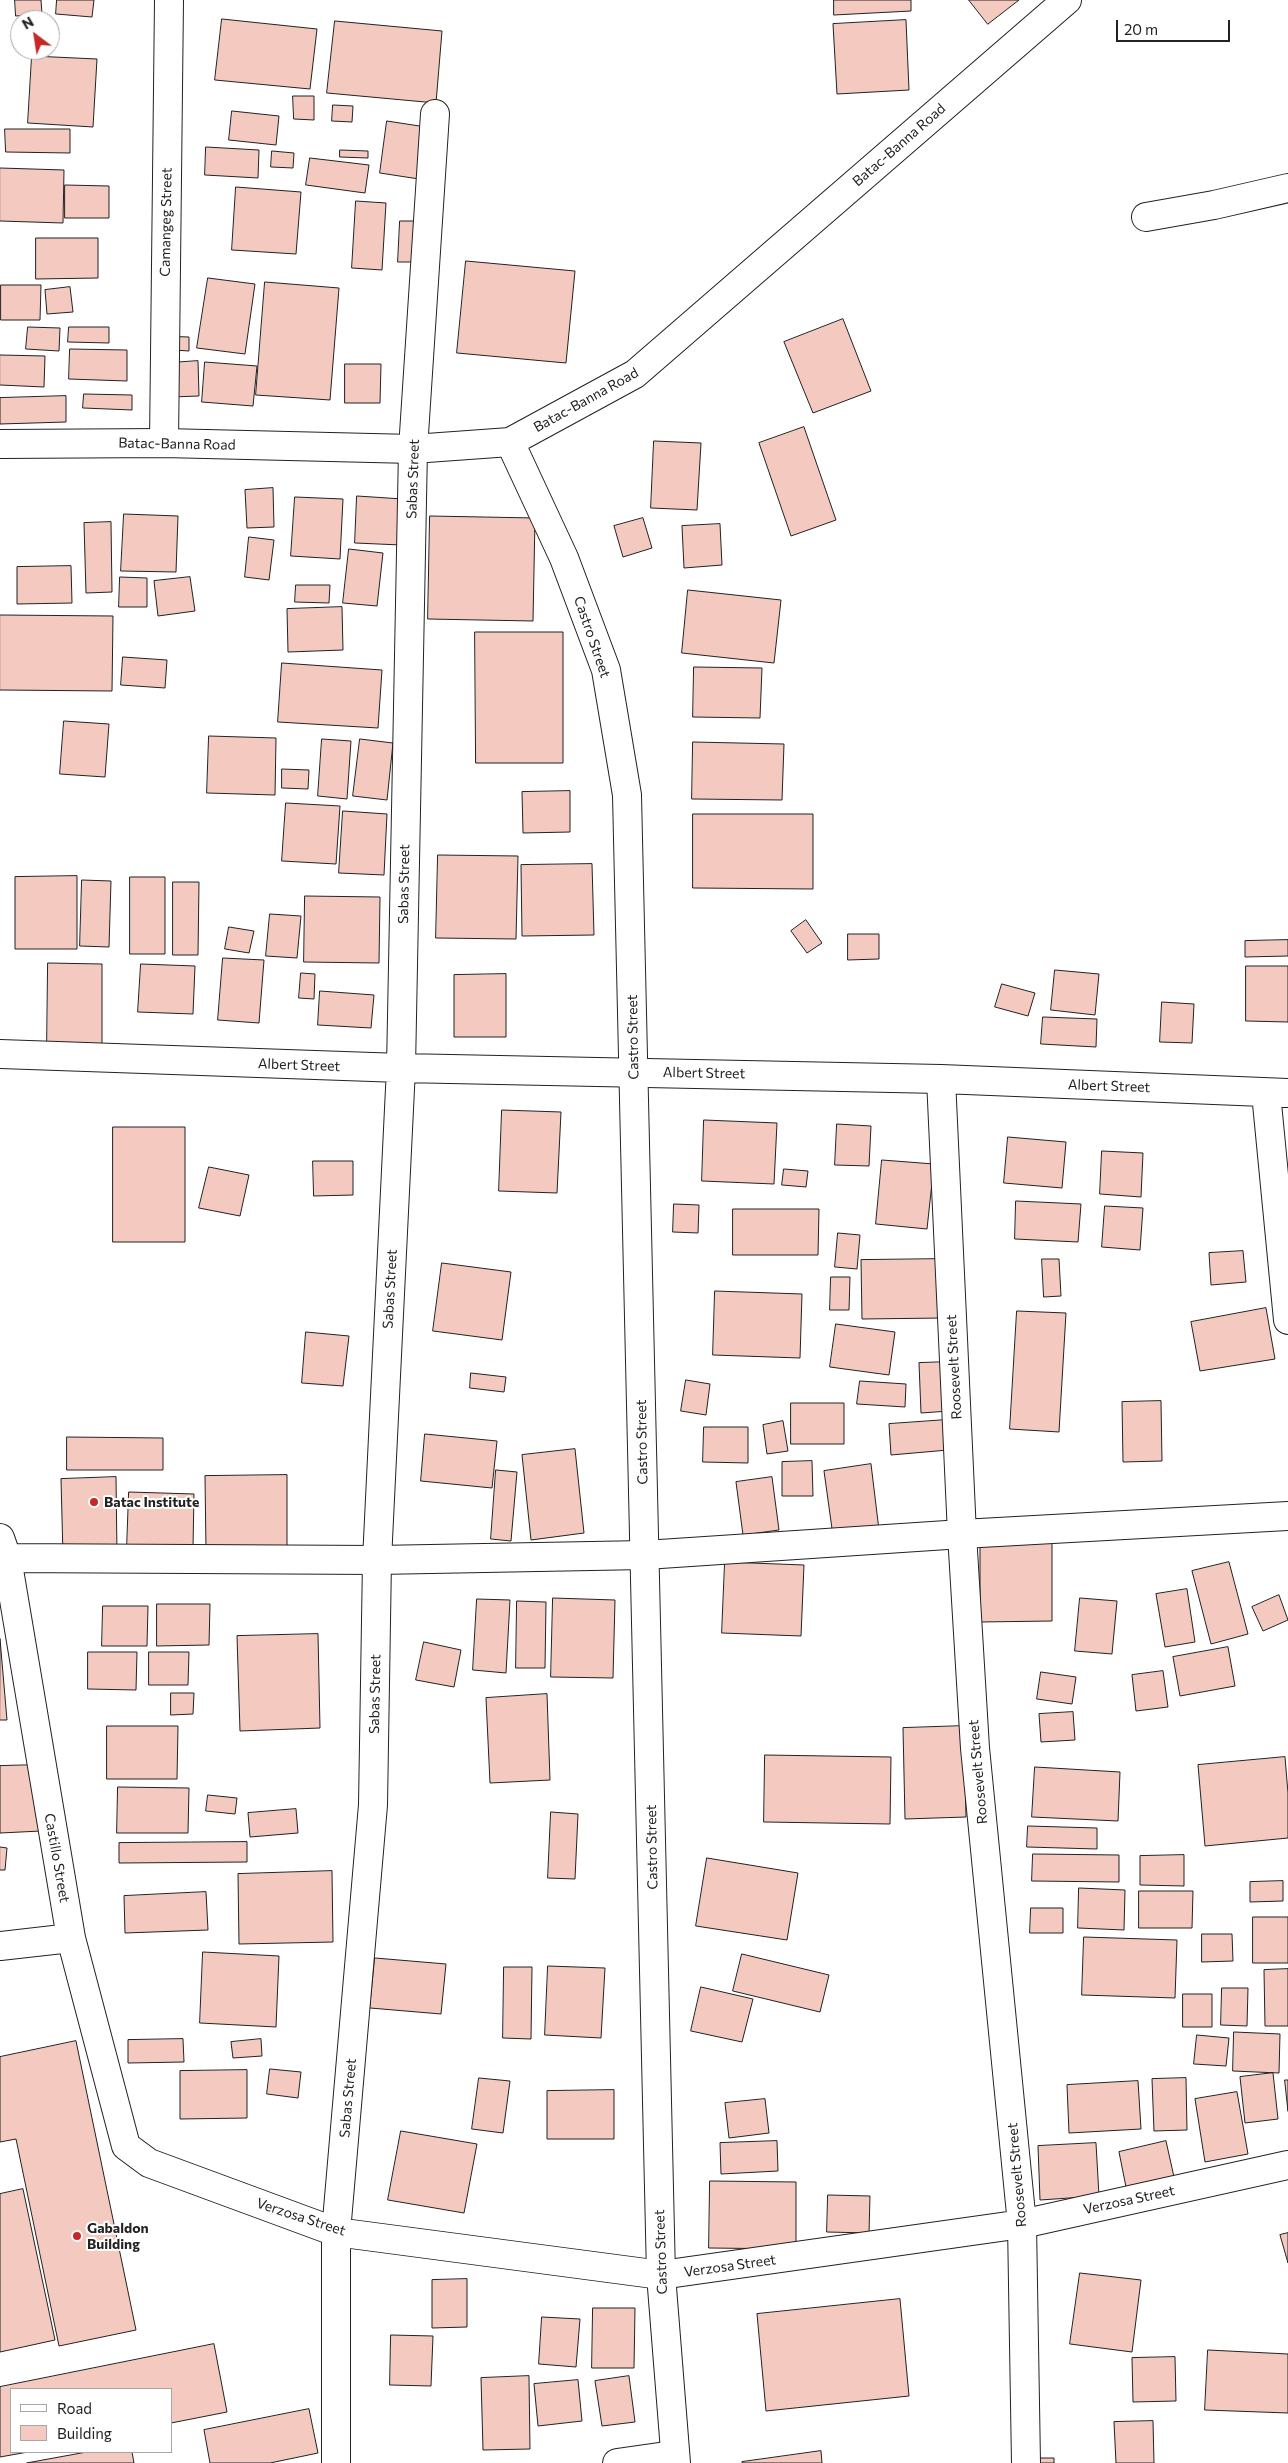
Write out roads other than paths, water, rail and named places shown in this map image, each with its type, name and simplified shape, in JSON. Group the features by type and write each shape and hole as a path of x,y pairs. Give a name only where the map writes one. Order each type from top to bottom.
{"street":[{"name":"Camangeg Street","path":"164,443 169,0"},
{"name":"Batac-Banna Road","path":"0,444 164,443 413,450 510,442 635,374 1067,0"},
{"name":"Sabas Street","path":"336,2463 336,2232 374,1805 377,1560 401,1068 413,450 435,114"},
{"path":"1146,217 1214,206 1288,188"},
{"name":"Castro Street","path":"510,442 564,558 606,670 627,795 661,2276 675,2459"},
{"name":"Albert Street","path":"0,1054 401,1068 941,1079 1277,1093"},
{"name":"Roosevelt Street","path":"941,1079 962,1534 975,1748 1022,2224 1026,2463"},
{"path":"1277,1093 1288,1320"},
{"path":"3,1548 377,1560 645,1555 962,1534 1288,1516"},
{"name":"Castillo Street","path":"3,1548 71,1938 126,2146 149,2163"},
{"path":"0,1946 71,1938"},
{"name":"Verzosa Street","path":"149,2163 336,2232 661,2276 1022,2224 1288,2165"},
{"path":"617,2463 675,2459"}],"place":[{"name":"Batac Institute","path":"94,1502"},
{"name":"Gabaldon Building","path":"77,2236"}]}
